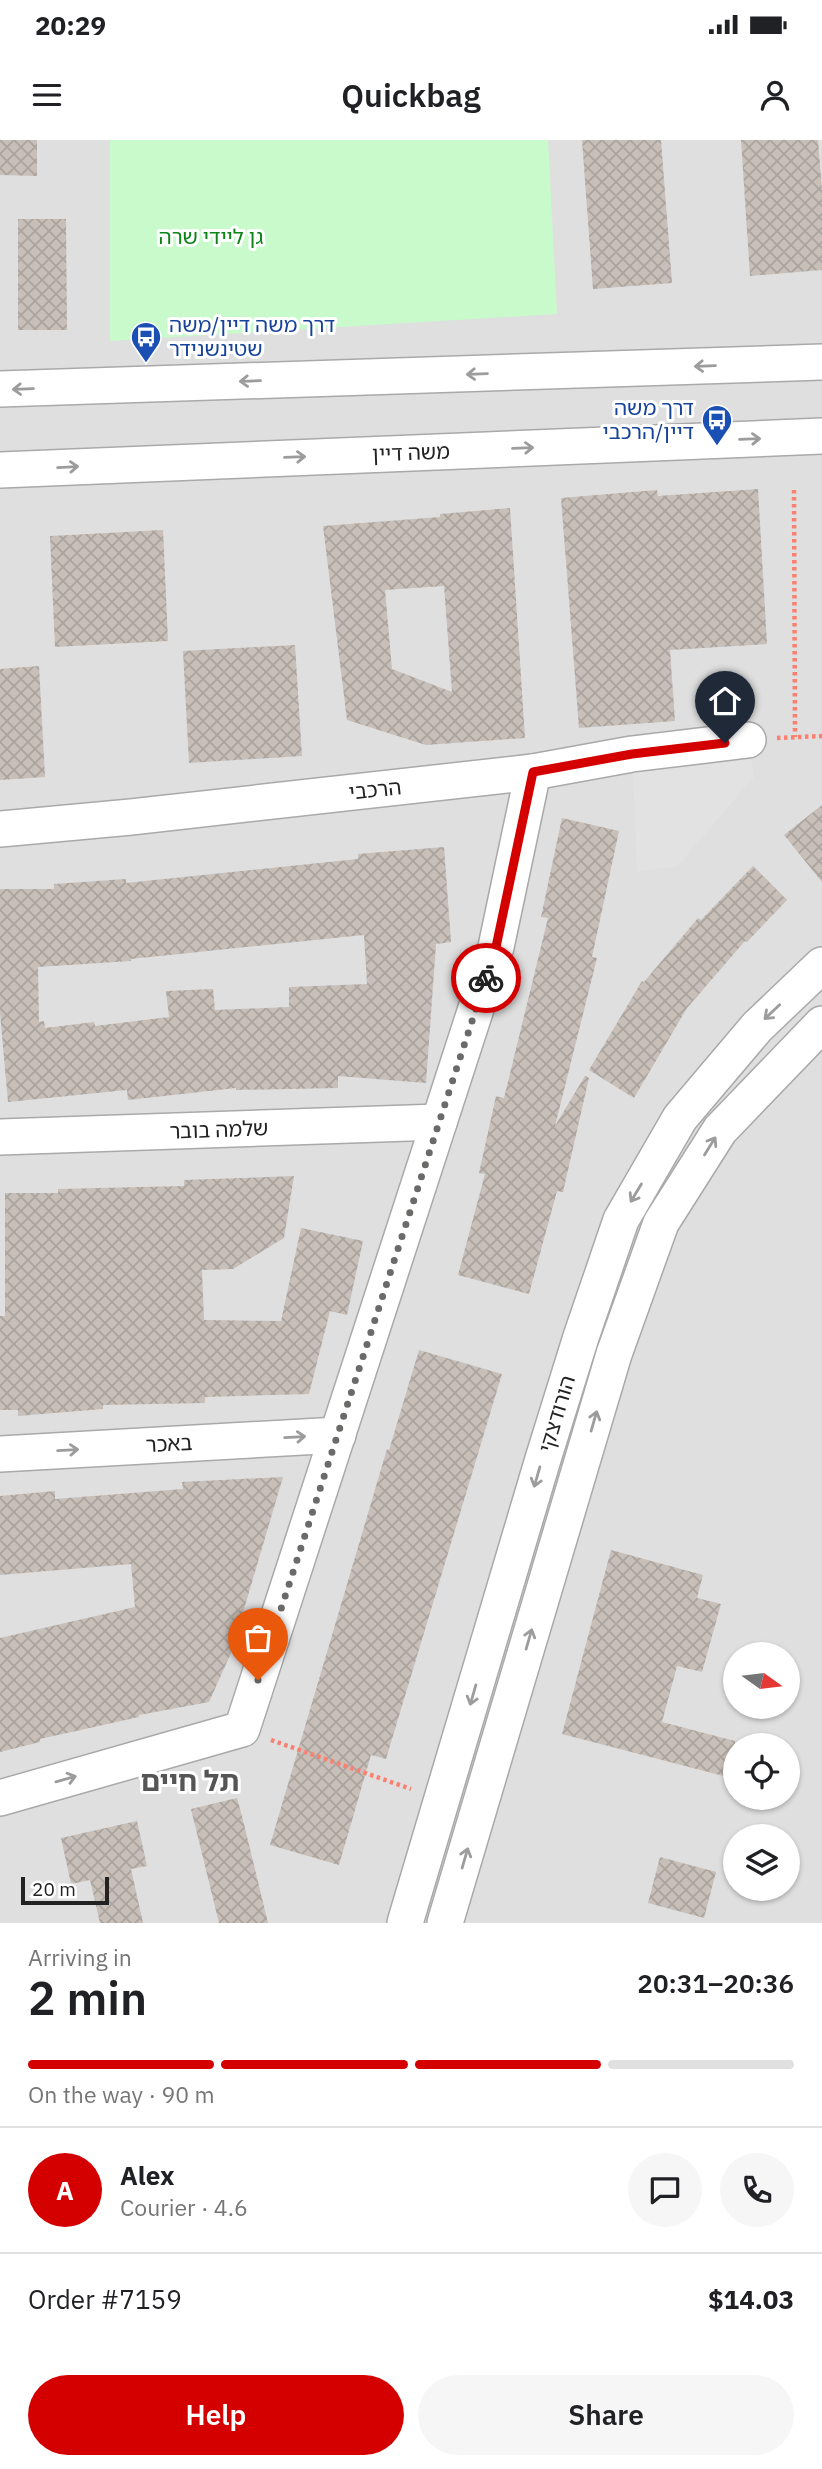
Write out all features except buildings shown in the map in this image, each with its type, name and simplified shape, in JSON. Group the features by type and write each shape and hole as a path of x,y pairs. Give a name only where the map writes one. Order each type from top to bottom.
{"street":[{"path":"0,389 822,362"},
{"name":"משה דיין","path":"0,470 822,436"},
{"name":"הרכבי","path":"0,829 533,772 632,754 748,740"},
{"path":"0,1798 242,1729 496,947 533,772"},
{"name":"הורודצקי","path":"405,1923 580,1337 621,1220 680,1118 757,1027 822,965"},
{"name":"הורודצקי","path":"445,1923 614,1354 661,1223 720,1130 822,1024"},
{"name":"שלמה בובר","path":"0,1137 439,1122"},
{"name":"באכר","path":"0,1454 338,1434"}],"path":[{"path":"794,490 795,737"},
{"path":"748,740 822,736"},
{"path":"242,1729 442,1801"}],"shaded area":[{"path":"0,140 822,140 822,1923 0,1923"},
{"path":"748,740 754,777 678,866 637,872 632,754"}],"green space":[{"name":"גן ליידי שרה","path":"110,140 548,140 557,314 110,341"}],"way so far":[{"path":"258,1680 486,978"}],"place":[{"name":"דרך משה דיין/משה שטינשנידר","path":"146,364"},
{"name":"דרך משה דיין/הרכבי","path":"717,447"}],"district":[{"name":"תל חיים","path":"190,1781"}],"route":[{"path":"486,978 496,947 533,772 632,754 725,743"}]}
